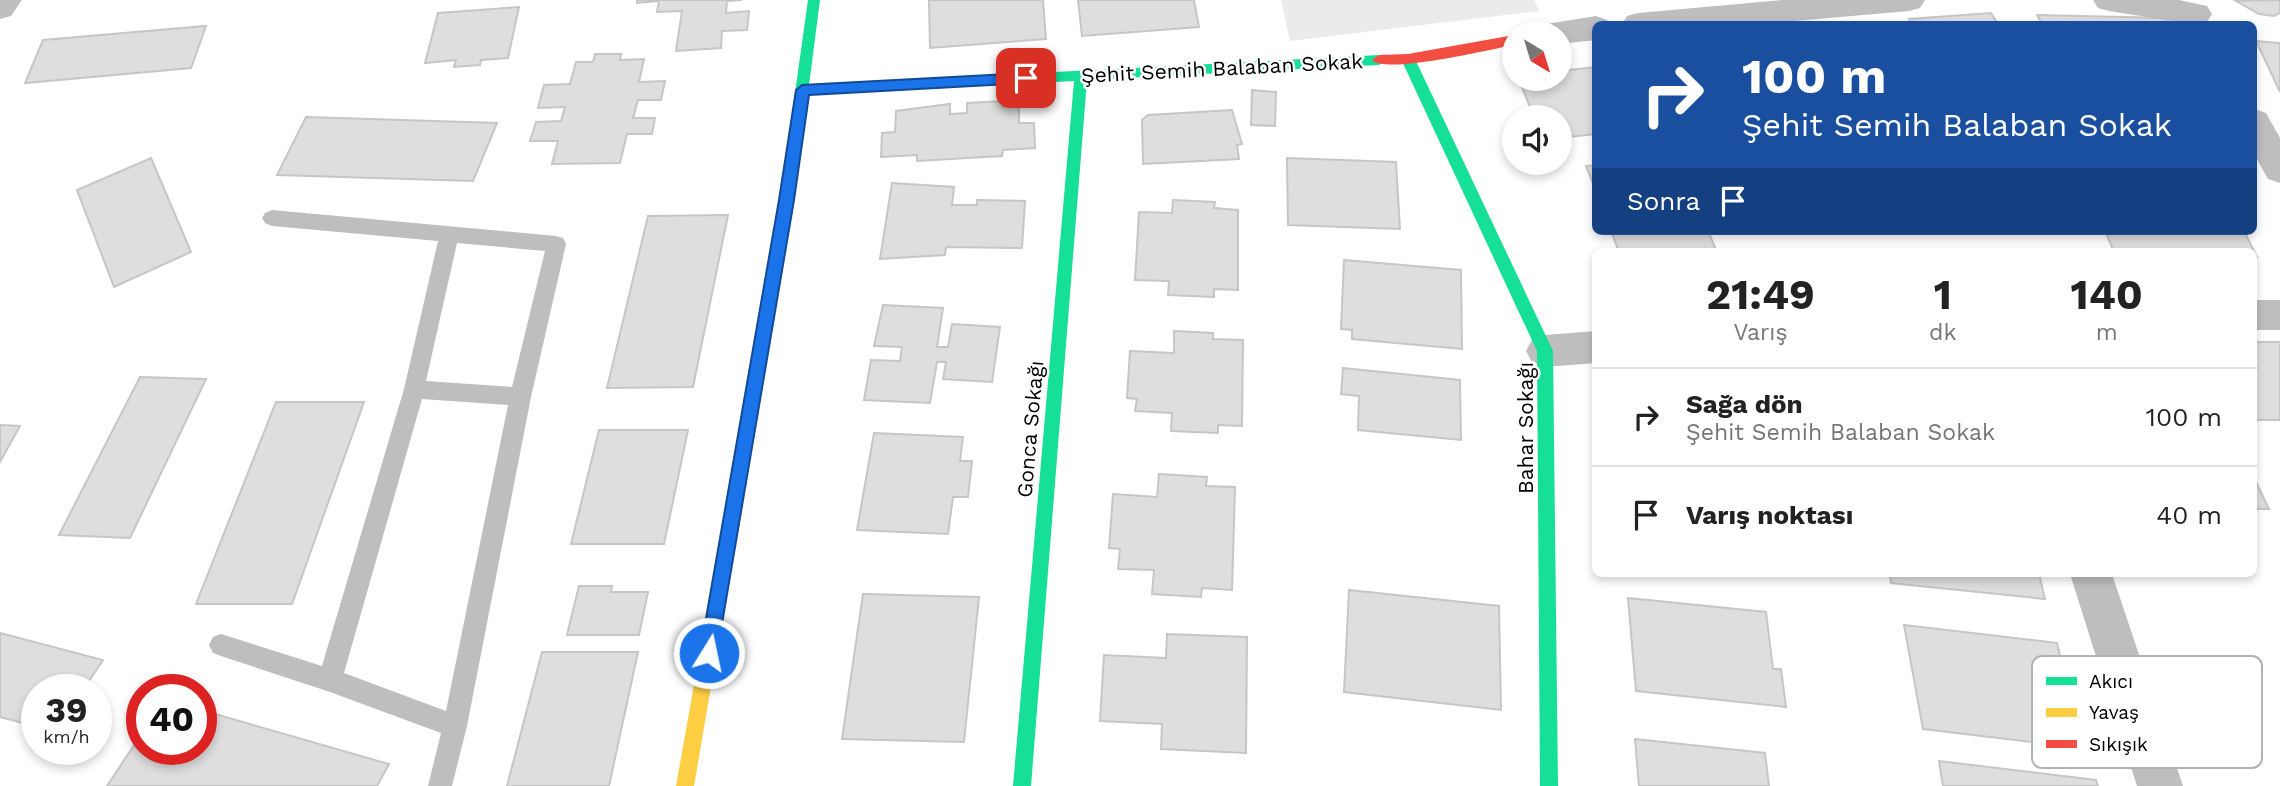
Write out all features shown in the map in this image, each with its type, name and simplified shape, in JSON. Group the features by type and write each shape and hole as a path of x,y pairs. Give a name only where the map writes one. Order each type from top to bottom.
{"street":[{"path":"0,8 6,0"},
{"path":"685,786 784,214 814,0"},
{"path":"1550,0 1554,21"},
{"path":"1672,21 1909,0"},
{"path":"2109,0 2199,13"},
{"path":"1572,30 1592,28"},
{"name":"Şehit Semih Balaban Sokak","path":"802,90 1408,59 1502,42"},
{"name":"Bahar Sokağı","path":"1408,59 1545,351 1549,786"},
{"name":"Gonca Sokağı","path":"1022,786 1081,75"},
{"path":"2257,128 2280,170"},
{"path":"2257,315 2280,315"},
{"path":"1545,351 1592,347"},
{"path":"2092,577 2118,656"},
{"path":"2154,768 2160,786"}],"lane":[{"path":"272,218 556,244 520,397 455,726 440,786"},
{"path":"330,680 414,389 449,236"},
{"path":"414,389 520,397"},
{"path":"221,645 330,680 455,726"}],"shaded area":[{"path":"1281,0 1534,0 1539,11 1290,41"}],"building":[{"path":"637,0 742,0 727,1 726,13 749,11 747,30 722,31 721,48 676,51 682,11 657,12 659,1 637,3"},
{"path":"929,0 1043,0 1046,39 930,48"},
{"path":"1078,0 1194,0 1199,27 1082,36"},
{"path":"2280,0 2280,13 2274,16 2259,14 2236,1"},
{"path":"519,7 508,58 481,60 480,65 454,67 456,60 425,63 438,13"},
{"path":"1991,13 1996,21 1910,21 1909,19"},
{"path":"2037,15 2166,18 2168,21 2040,21"},
{"path":"206,26 191,68 25,83 43,40"},
{"path":"2257,41 2280,43 2280,92 2257,43"},
{"path":"595,54 621,54 620,60 644,59 639,82 665,81 661,100 638,100 633,118 655,118 652,134 627,134 620,163 552,164 558,141 530,141 536,122 561,121 565,107 538,108 544,85 570,84 576,62 593,62"},
{"path":"1592,67 1592,134 1572,137 1572,105 1529,105 1524,91 1572,91 1572,70"},
{"path":"1252,90 1276,92 1275,126 1251,125"},
{"path":"1002,101 1002,107 1019,105 1019,123 1034,123 1035,148 1003,150 1002,156 917,161 917,155 881,157 882,133 895,132 896,111 950,104 950,114 967,113 967,103"},
{"path":"1232,110 1242,144 1237,145 1239,159 1143,164 1142,120 1148,115"},
{"path":"306,117 497,123 473,181 277,175"},
{"path":"151,158 191,252 114,287 77,190"},
{"path":"1287,158 1396,162 1400,229 1288,225"},
{"path":"1592,165 1592,181 1586,166"},
{"path":"892,183 954,187 952,205 977,205 977,200 1025,201 1022,248 946,247 945,255 880,259"},
{"path":"1173,200 1215,202 1214,208 1238,210 1238,290 1214,289 1214,297 1168,295 1169,281 1135,280 1139,212 1172,213"},
{"path":"728,215 693,387 607,388 648,216"},
{"path":"1613,235 1710,235 1715,248 1617,248"},
{"path":"2107,235 2246,235 2252,248 2112,248"},
{"path":"1344,260 1461,270 1462,349 1352,339 1352,330 1341,329"},
{"path":"883,305 943,308 937,347 948,347 952,324 1000,327 992,382 943,379 946,362 937,362 930,403 864,400 871,360 900,361 902,347 874,346"},
{"path":"1174,331 1213,333 1213,339 1243,340 1242,426 1218,425 1218,433 1171,431 1172,413 1135,411 1137,399 1127,398 1130,351 1174,353"},
{"path":"2257,342 2280,342 2280,420 2257,420"},
{"path":"1343,368 1460,380 1461,440 1358,430 1359,396 1341,394"},
{"path":"140,377 206,379 130,538 59,535"},
{"path":"276,402 364,402 292,604 196,604"},
{"path":"0,425 20,426 0,462"},
{"path":"599,430 688,430 664,544 571,544"},
{"path":"874,433 963,437 960,461 972,461 968,497 953,497 948,534 857,530"},
{"path":"1159,474 1207,477 1206,486 1235,487 1232,590 1202,588 1201,597 1152,594 1154,570 1118,569 1120,549 1109,548 1113,494 1157,497"},
{"path":"2257,484 2269,509 2257,509"},
{"path":"1890,577 2040,577 2045,599 1891,583"},
{"path":"579,586 612,586 611,592 648,592 639,635 567,635"},
{"path":"1349,590 1499,606 1501,710 1344,692"},
{"path":"863,594 979,597 964,742 842,739"},
{"path":"1628,598 1766,612 1773,669 1781,669 1786,707 1636,691"},
{"path":"1904,625 2057,643 2060,656 2032,656 2032,742 1923,729"},
{"path":"0,633 103,660 94,674 21,674 21,723 0,717"},
{"path":"1167,634 1247,637 1246,753 1161,749 1162,724 1100,721 1104,655 1166,658"},
{"path":"542,652 638,652 609,786 507,786"},
{"path":"217,715 389,764 377,786 107,786 126,757 126,765 217,765"},
{"path":"1635,739 1765,753 1769,786 1639,786"},
{"path":"1939,761 2096,780 2098,786 1943,786"}],"traffic: fast":[{"path":"736,494 787,200 814,0"},
{"path":"1408,59 1545,351 1549,786"},
{"path":"802,90 1379,60"},
{"path":"1022,786 1081,75"}],"traffic: slow":[{"path":"685,786 736,494"}],"traffic: jam":[{"path":"1379,60 1408,59 1502,42"}],"route":[{"path":"709,653 787,200 802,90 1026,78"}]}
